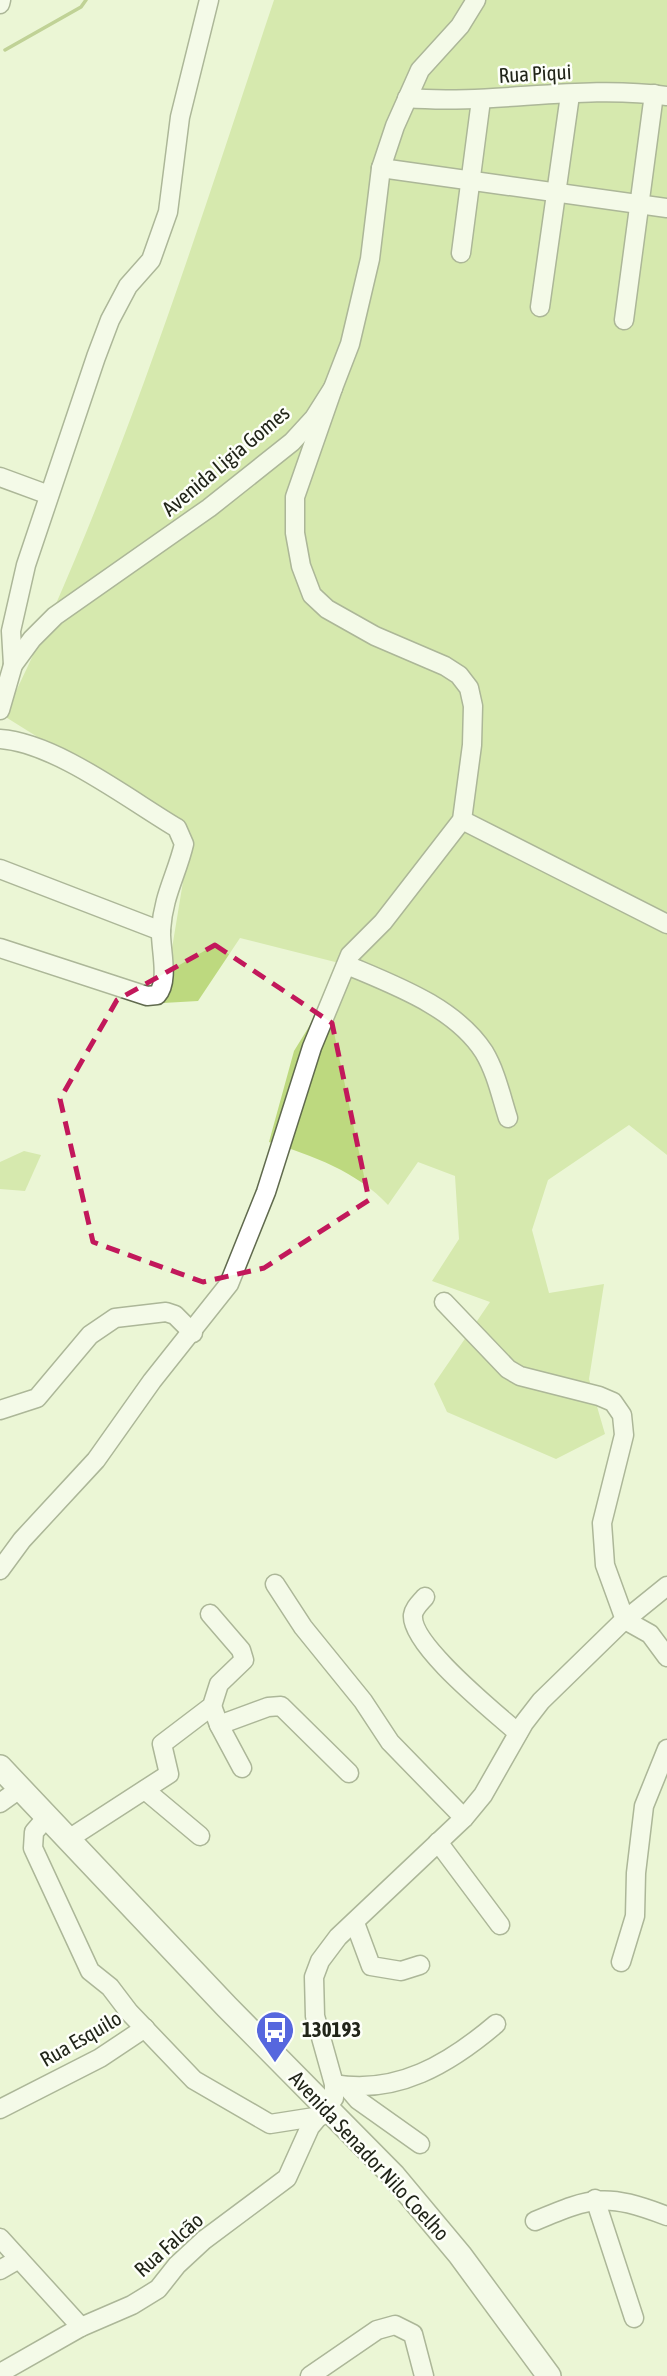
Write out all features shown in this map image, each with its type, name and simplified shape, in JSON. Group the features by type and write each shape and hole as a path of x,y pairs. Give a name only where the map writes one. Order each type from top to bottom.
{"main road":[{"name":"Avenida Senador Nilo Coelho","path":"0,1767 66,1840 325,2111 394,2176 460,2255 549,2376"}],"street":[{"path":"13,665 11,631 14,611 49,495 110,320 128,285 151,260 162,235 170,202 180,117 209,0"},
{"name":"Avenida Ligia Gomes","path":"0,710 13,665 32,639 55,617 148,554 292,442 314,418 333,388 350,344 368,270 381,168 407,98 420,70 460,26 476,0"},
{"name":"Rua Piqui","path":"407,98 481,100 618,92 660,95"},
{"path":"540,307 570,95"},
{"path":"624,320 639,204 660,95"},
{"path":"461,253 481,100"},
{"path":"381,168 667,208"},
{"path":"0,1570 29,1533 96,1460 152,1381 193,1333 229,1284 242,1258 266,1192 312,1047 347,965 358,946 383,922 462,820 472,745 473,706 469,688 459,675 445,666 375,636 327,609 312,595 301,566 295,533 295,497 333,388"},
{"path":"0,477 49,495"},
{"path":"0,738 21,740 41,748 177,828 184,844 166,893 161,931 163,980 161,991 152,997 0,948"},
{"path":"462,820 667,924"},
{"path":"0,869 161,931"},
{"path":"347,965 433,1006 468,1031 494,1071 508,1118"},
{"path":"444,1302 508,1369 520,1376 600,1396 613,1402 622,1415 624,1435 602,1523 605,1565 625,1619 650,1634 667,1657"},
{"path":"0,1410 37,1398 90,1335 115,1318 166,1312 175,1315 193,1333"},
{"path":"275,1584 303,1628 363,1701 390,1742 464,1818"},
{"path":"420,2144 340,2085 317,2029 314,1978 329,1947 464,1818 483,1794 541,1701 625,1619 667,1586"},
{"path":"425,1597 416,1607 413,1619 433,1653 444,1667 519,1734"},
{"path":"210,1615 244,1656 241,1664 216,1689 212,1706 242,1768"},
{"path":"66,1840 169,1774 162,1744 212,1706"},
{"path":"219,1725 268,1707 281,1706 349,1773"},
{"path":"621,1962 635,1916 636,1873 644,1806 667,1749"},
{"path":"0,1803 21,1788"},
{"path":"145,1790 200,1836"},
{"path":"47,1818 34,1832 33,1847 43,1872 90,1971 110,1987 145,2028"},
{"path":"438,1842 500,1925"},
{"path":"355,1923 371,1966 401,1971 420,1965"},
{"path":"340,2085 362,2089 380,2087 419,2074 472,2044 496,2025"},
{"name":"Rua Esquilo","path":"0,2109 100,2058 145,2028 194,2080 208,2090 233,2100 265,2122 273,2124 325,2111"},
{"name":"Rua Falcão","path":"0,2373 81,2327 132,2305 158,2289 177,2265 204,2240 287,2178 305,2137 334,2098 340,2085"},
{"path":"535,2221 595,2199 630,2202 667,2216"},
{"path":"595,2199 634,2318"},
{"path":"0,2238 81,2327"},
{"path":"0,2270 19,2259"},
{"path":"317,2374 377,2330 395,2325 413,2334 424,2376"}],"highlighted area":[{"path":"215,945 332,1023 369,1200 264,1268 203,1282 93,1242 60,1099 117,1000"}],"green space":[{"path":"274,0 667,0 667,1155 629,1125 548,1180 532,1230 549,1293 604,1284 589,1379 605,1434 556,1459 447,1412 434,1384 490,1302 432,1281 459,1239 455,1176 418,1162 388,1205 363,1183 333,1166 269,1142 294,1051 347,965 240,938 198,1001 163,1003 191,833 4,716 44,630 118,453 183,272"},
{"path":"24,1151 41,1155 25,1191 0,1189 0,1162"}],"waterway":[{"path":"5,50 81,7 86,0"}],"place":[{"name":"130193","path":"275,2064"}]}
